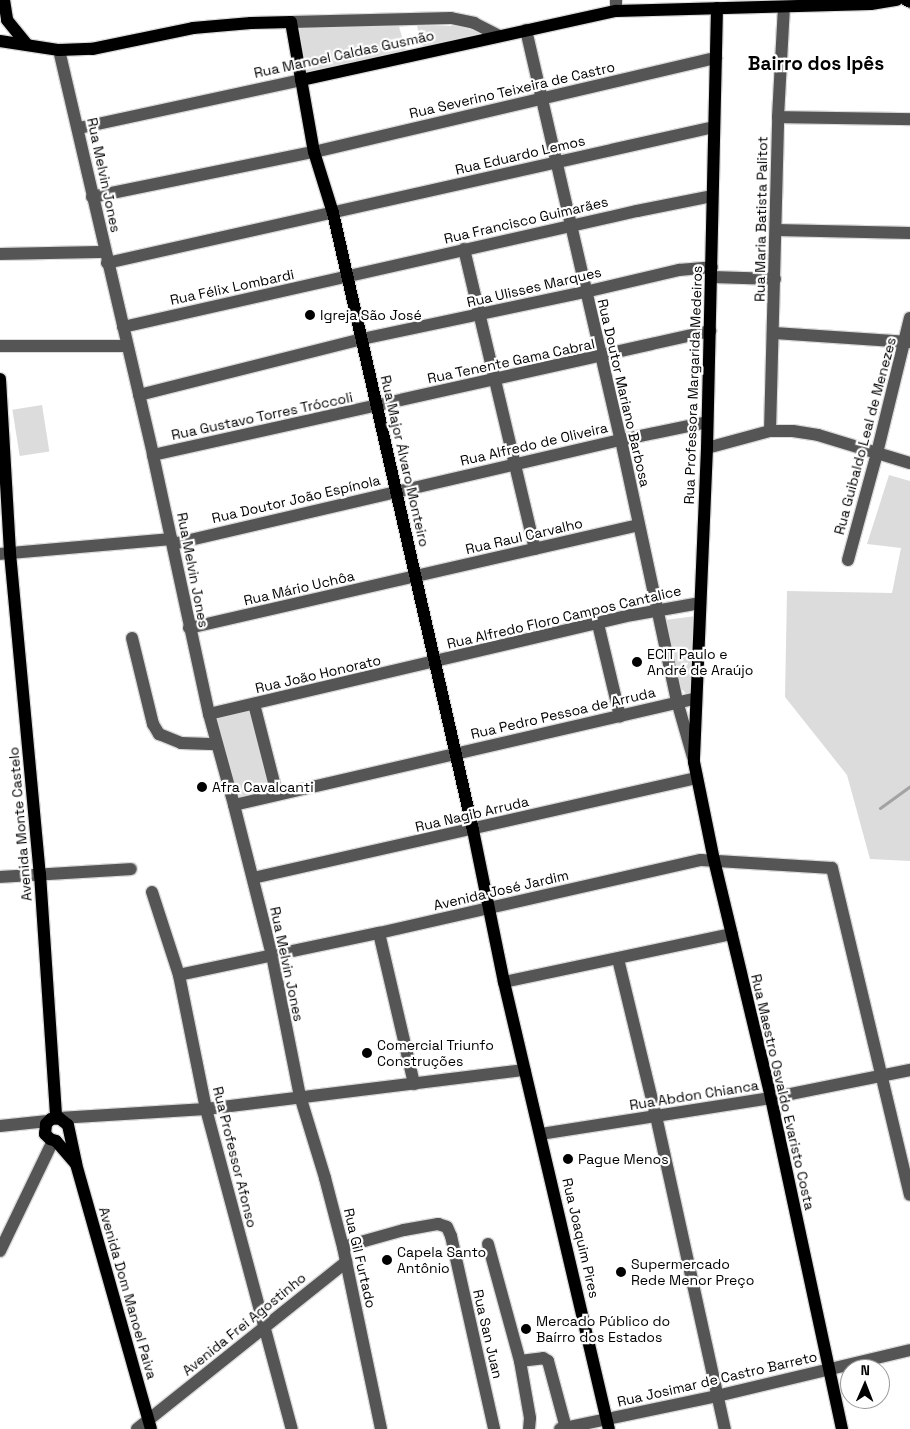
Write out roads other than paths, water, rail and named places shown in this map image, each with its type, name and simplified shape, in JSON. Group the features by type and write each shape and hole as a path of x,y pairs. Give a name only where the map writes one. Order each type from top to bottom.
{"main road":[{"path":"4,0 7,20 26,45"},
{"name":"Rua Manoel Caldas Gusmão","path":"301,80 526,30 616,5 681,4 717,8 784,7 870,4 897,0"},
{"path":"906,0 910,2"},
{"name":"Rua Professora Margarida Medeiros","path":"694,762 707,448 717,8"},
{"path":"0,41 60,50 92,49 193,28 251,22 291,22"},
{"name":"Rua Major Álvaro Monteiro","path":"291,22 314,152 333,213 348,277 490,908"},
{"name":"Avenida Monte Castelo","path":"0,379 5,554 40,874 54,1119"},
{"name":"Rua Maestro Osvaldo Evaristo Costa","path":"694,762 714,860 772,1098 842,1429"},
{"name":"Rua Joaquim Pires","path":"490,908 504,982 608,1424"},
{"path":"51,1139 63,1139 68,1131 66,1122 54,1119 44,1127 51,1139 76,1164"},
{"name":"Avenida Dom Manoel Paiva","path":"68,1131 149,1424"}],"street":[{"name":"Rua Maria Batista Palitot","path":"770,431 778,117 784,7"},
{"path":"291,22 451,18 474,23 498,35"},
{"name":"Rua Doutor Mariano Barbosa","path":"526,30 543,97 585,292 621,440 677,701 694,762"},
{"name":"Rua Melvin Jones","path":"60,50 79,128 106,258 153,455 209,714 272,955 300,1096"},
{"name":"Rua Severino Teixeira de Castro","path":"92,197 314,152 716,58"},
{"name":"Rua Manoel Caldas Gusmão","path":"79,128 301,80"},
{"path":"778,117 910,119"},
{"name":"Rua Eduardo Lemos","path":"0,254 106,258 333,213 556,163 640,142 714,127"},
{"name":"Rua Francisco Guimarães","path":"348,277 464,249 712,196"},
{"path":"776,230 910,233"},
{"path":"464,249 535,549"},
{"name":"Rua Ulisses Marques","path":"139,395 362,339 480,315 679,270 775,279"},
{"name":"Rua Félix Lombardi","path":"123,327 348,277"},
{"name":"Rua Guibaldo Leal de Menezes","path":"848,560 908,342 910,318"},
{"name":"Rua Tenente Gama Cabral","path":"377,406 710,331"},
{"path":"773,333 908,342"},
{"path":"0,346 127,346"},
{"name":"Rua Gustavo Torres Tróccoli","path":"153,455 377,406"},
{"name":"Rua Alfredo de Oliveira","path":"397,491 707,422"},
{"path":"707,448 770,431 793,431 818,435 910,462"},
{"name":"Rua Doutor João Espínola","path":"5,554 172,541 397,491"},
{"name":"Rua Raul Carvalho","path":"416,576 638,525"},
{"name":"Rua Mário Uchôa","path":"189,628 416,576"},
{"name":"Rua Alfredo Floro Campos Cantalice","path":"434,661 658,610 700,603"},
{"path":"598,624 620,716"},
{"path":"132,638 152,724 159,734 181,743 217,744"},
{"name":"Rua João Honorato","path":"209,714 434,661"},
{"name":"Rua Pedro Pessoa de Arruda","path":"234,805 696,698"},
{"path":"254,704 277,794"},
{"name":"Rua Nagib Arruda","path":"253,878 473,830 697,778"},
{"name":"Avenida José Jardim","path":"179,975 379,933 664,867 714,860 832,868 883,1075"},
{"path":"0,877 131,870"},
{"name":"Rua Professor Afonso","path":"152,892 179,975 206,1109 292,1429"},
{"path":"379,933 414,1084"},
{"path":"504,982 732,934"},
{"path":"618,959 656,1116 725,1429"},
{"path":"0,1126 54,1119 206,1109 525,1070"},
{"name":"Rua Abdon Chianca","path":"541,1134 772,1098 910,1070"},
{"path":"883,1075 910,1195"},
{"name":"Rua Gil Furtado","path":"300,1096 325,1178 343,1248 382,1429"},
{"path":"68,1131 94,1117"},
{"path":"0,1251 51,1139 15,1125"},
{"name":"Rua San Juan","path":"343,1248 404,1230 442,1224 447,1227 453,1245 494,1429"},
{"path":"488,1244 520,1361 530,1418 529,1429"},
{"name":"Avenida Frei Agostinho","path":"137,1429 149,1424 264,1326 346,1262"},
{"name":"Rua Josimar de Castro Barreto","path":"563,1428 608,1424 910,1350"},
{"path":"520,1361 543,1358 548,1361 563,1428"}],"waterway":[{"path":"880,808 910,786"}],"place":[{"name":"Igreja São José","path":"310,315"},
{"name":"ECIT Paulo e André de Araújo","path":"637,662"},
{"name":"Afra Cavalcanti","path":"202,787"},
{"name":"Comercial Triunfo Construções","path":"367,1053"},
{"name":"Pague Menos","path":"568,1159"},
{"name":"Capela Santo Antônio","path":"387,1260"},
{"name":"Supermercado Rede Menor Preço","path":"621,1272"},
{"name":"Mercado Público do Baírro dos Estados","path":"526,1329"}],"district":[{"name":"Bairro dos Ipês","path":"816,64"}]}
